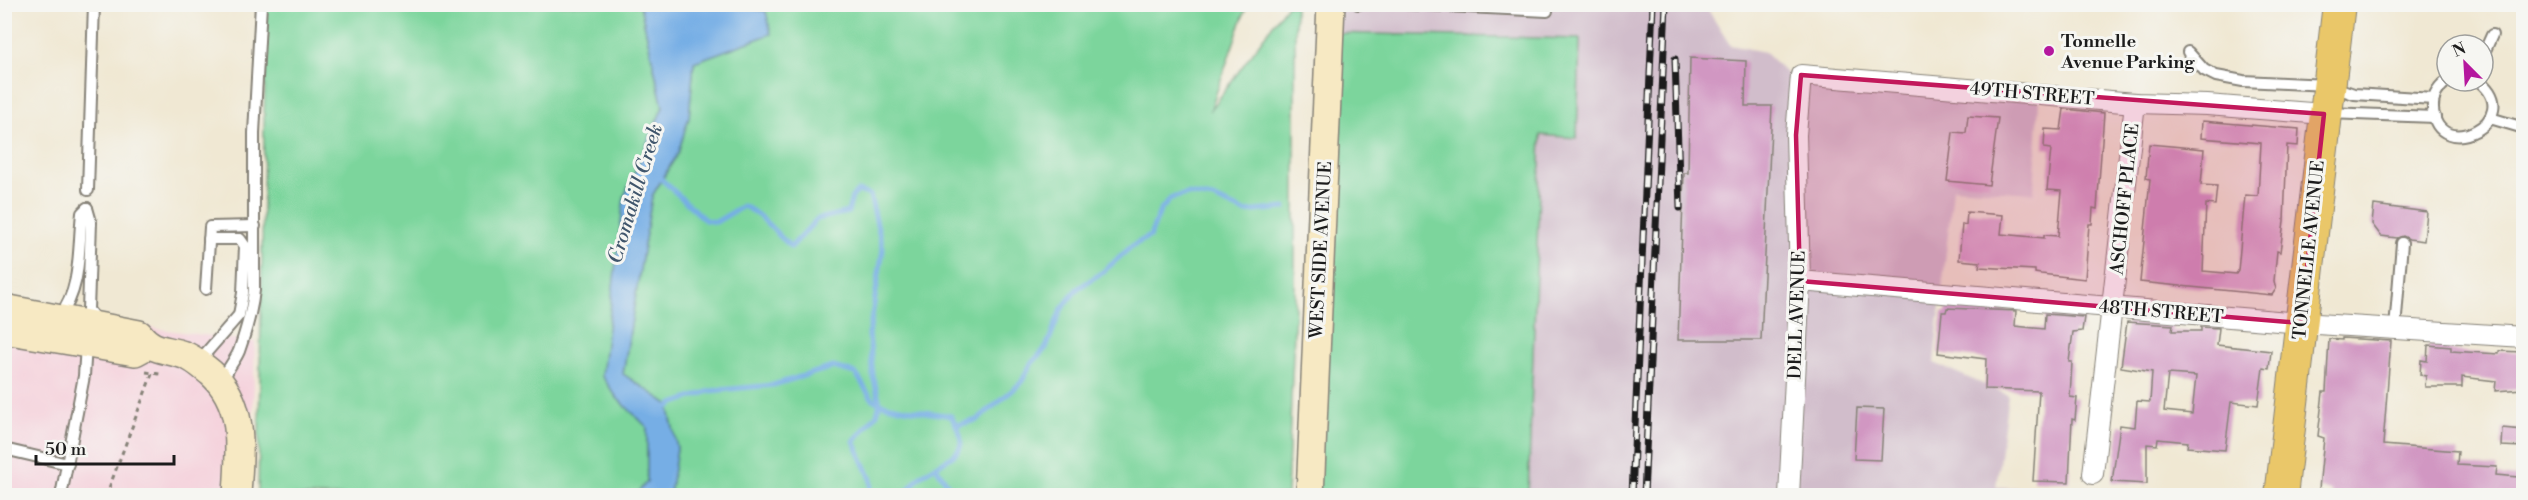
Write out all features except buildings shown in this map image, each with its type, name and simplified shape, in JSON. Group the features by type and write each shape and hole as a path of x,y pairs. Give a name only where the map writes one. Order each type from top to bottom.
{"main road":[{"name":"TONNELLE AVENUE","path":"2281,495 2339,4"}],"street":[{"name":"WEST SIDE AVENUE","path":"1310,495 1332,4"},
{"name":"49TH STREET","path":"1796,135 1801,75 2135,103 2207,105 2326,99"},
{"name":"ASCHOFF PLACE","path":"2093,474 2135,103"},
{"name":"DELL AVENUE","path":"1789,495 1800,281 1796,135"},
{"name":"48TH STREET","path":"1800,281 2301,323 2523,337"},
{"path":"4,308 58,319 93,332"},
{"path":"4,330 140,334 148,345 187,356 198,362 224,384 238,417 237,495"}],"lane":[{"path":"88,190 94,4"},
{"path":"224,384 226,370 238,354 252,311 256,261 254,133 261,4"},
{"path":"1405,4 1547,11 1547,4"},
{"path":"2188,52 2196,63 2216,76 2326,99 2352,112 2435,117"},
{"path":"2437,93 2434,99 2435,117 2445,130 2463,136 2482,130 2490,118 2493,104 2489,93"},
{"path":"2326,99 2354,94 2434,99"},
{"path":"2490,118 2523,128"},
{"path":"58,319 69,304 74,288 82,213 87,208 91,222 88,310 93,332 61,495"},
{"path":"206,289 210,227 255,226"},
{"path":"209,239 240,239 255,226"},
{"path":"198,362 239,315 243,293 245,246 240,239"},
{"path":"2395,329 2402,243"},
{"path":"4,450 68,464"}],"path":[{"path":"106,495 152,373 162,374"}],"highlighted area":[{"path":"1801,75 2324,114 2301,323 1800,281 1796,135"}],"shaded area":[{"path":"1331,5 1705,5 1730,45 1765,52 1795,82 2039,100 2034,193 1953,188 1934,363 2008,395 1996,487 2055,489 2054,495 1528,495 1541,135 1576,138 1330,33"},
{"path":"5,308 255,342 251,495 5,496"}],"green space":[{"path":"266,5 640,5 663,107 624,197 617,398 647,426 647,482 635,496 258,496"},
{"path":"727,5 1247,5 1210,111 1287,5 1295,5 1295,308 1287,495 670,495 677,448 668,404 623,374 652,196 678,153 689,117 694,62 765,11"},
{"path":"1330,33 1580,39 1577,138 1541,135 1528,495 1310,496"}],"water":[{"name":"Cromakill Creek","path":"640,5 727,5 766,11 771,34 694,62 689,117 678,153 652,196 623,374 668,404 677,448 670,495 635,495 647,482 647,427 617,398 602,376 624,197 663,107"}],"waterway":[{"name":"Cromakill Creek","path":"658,176 705,220 716,222 743,206 762,219 791,247 817,219 848,212 852,197 858,191 870,195 883,249 869,334 873,376 880,403 877,414 854,441 871,479 870,496"},
{"path":"957,425 977,420 1021,383 1031,364 1046,348 1061,310 1077,289 1104,271 1132,246 1150,236 1160,211 1171,198 1188,194 1213,198 1245,212 1285,208"},
{"path":"663,410 675,403 710,391 773,385 833,367 855,373 874,400 899,408 951,416 958,429 961,439 956,452 920,476 904,496"},
{"path":"936,467 952,491 950,496"}],"railway":[{"path":"1632,496 1653,4"},
{"path":"1644,496 1666,4"},
{"path":"1675,59 1680,208"}],"place":[{"name":"Tonnelle Avenue Parking","path":"2049,51"}]}
